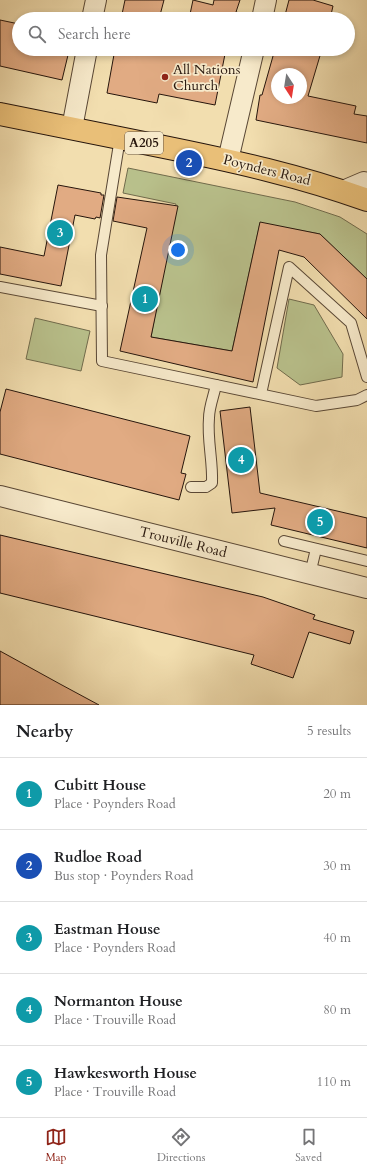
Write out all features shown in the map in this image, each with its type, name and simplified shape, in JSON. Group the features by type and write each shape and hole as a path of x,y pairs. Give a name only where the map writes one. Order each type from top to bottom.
{"highway":[{"name":"Poynders Road","path":"0,114 228,160 288,175 343,191 367,200"}],"street":[{"path":"93,12 96,0"},
{"path":"263,12 266,0"},
{"path":"72,128 86,56"},
{"path":"228,160 252,56"},
{"path":"343,191 364,182 367,183"},
{"name":"Trouville Road","path":"0,496 367,588"}],"lane":[{"path":"120,138 101,255 102,361 316,406 357,400 367,395"},
{"path":"261,394 289,267 351,323 367,376"},
{"path":"0,287 102,306"},
{"path":"191,487 206,487 212,483 213,473 209,445 209,417 216,385"},
{"path":"284,541 367,561"},
{"path":"310,574 316,549"}],"green space":[{"path":"128,168 295,202 340,217 367,234 367,279 320,234 260,223 232,351 151,337 176,204 123,193"},
{"path":"289,299 314,305 343,354 342,377 300,385 277,368"},
{"path":"35,318 90,331 81,371 26,359"}],"building":[{"path":"125,0 164,0 161,12 122,12"},
{"path":"193,0 213,5 214,0 240,0 236,12 190,12"},
{"path":"289,0 313,0 333,6 332,12 286,12"},
{"path":"0,20 12,23 12,56 68,56 62,80 0,66"},
{"name":"All Nations Church","path":"114,56 225,56 215,105 159,94 157,103 107,93"},
{"path":"273,56 320,56 308,96 356,106 354,114 367,116 367,143 256,120 260,95 262,95"},
{"path":"58,185 101,193 101,195 104,195 100,218 96,217 95,219 75,215 61,286 0,274 0,247 44,256"},
{"path":"117,197 178,206 151,337 232,351 260,222 320,234 367,279 367,319 304,257 279,250 253,382 120,351 147,228 113,221"},
{"path":"6,389 190,436 181,473 186,474 179,500 0,454 0,412"},
{"path":"250,407 260,493 367,518 367,548 271,525 275,508 232,513 220,411"},
{"path":"0,535 263,597 315,615 313,619 354,631 350,644 309,632 293,678 251,664 254,655 0,593"},
{"path":"0,651 60,684 99,705 0,705"}],"place":[{"name":"All Nations Church","path":"165,77"},
{"name":"Rudloe Road","path":"189,163"},
{"name":"Eastman House","path":"60,233"},
{"name":"Cubitt House","path":"145,299"},
{"name":"Normanton House","path":"241,460"},
{"name":"Hawkesworth House","path":"320,522"}]}
